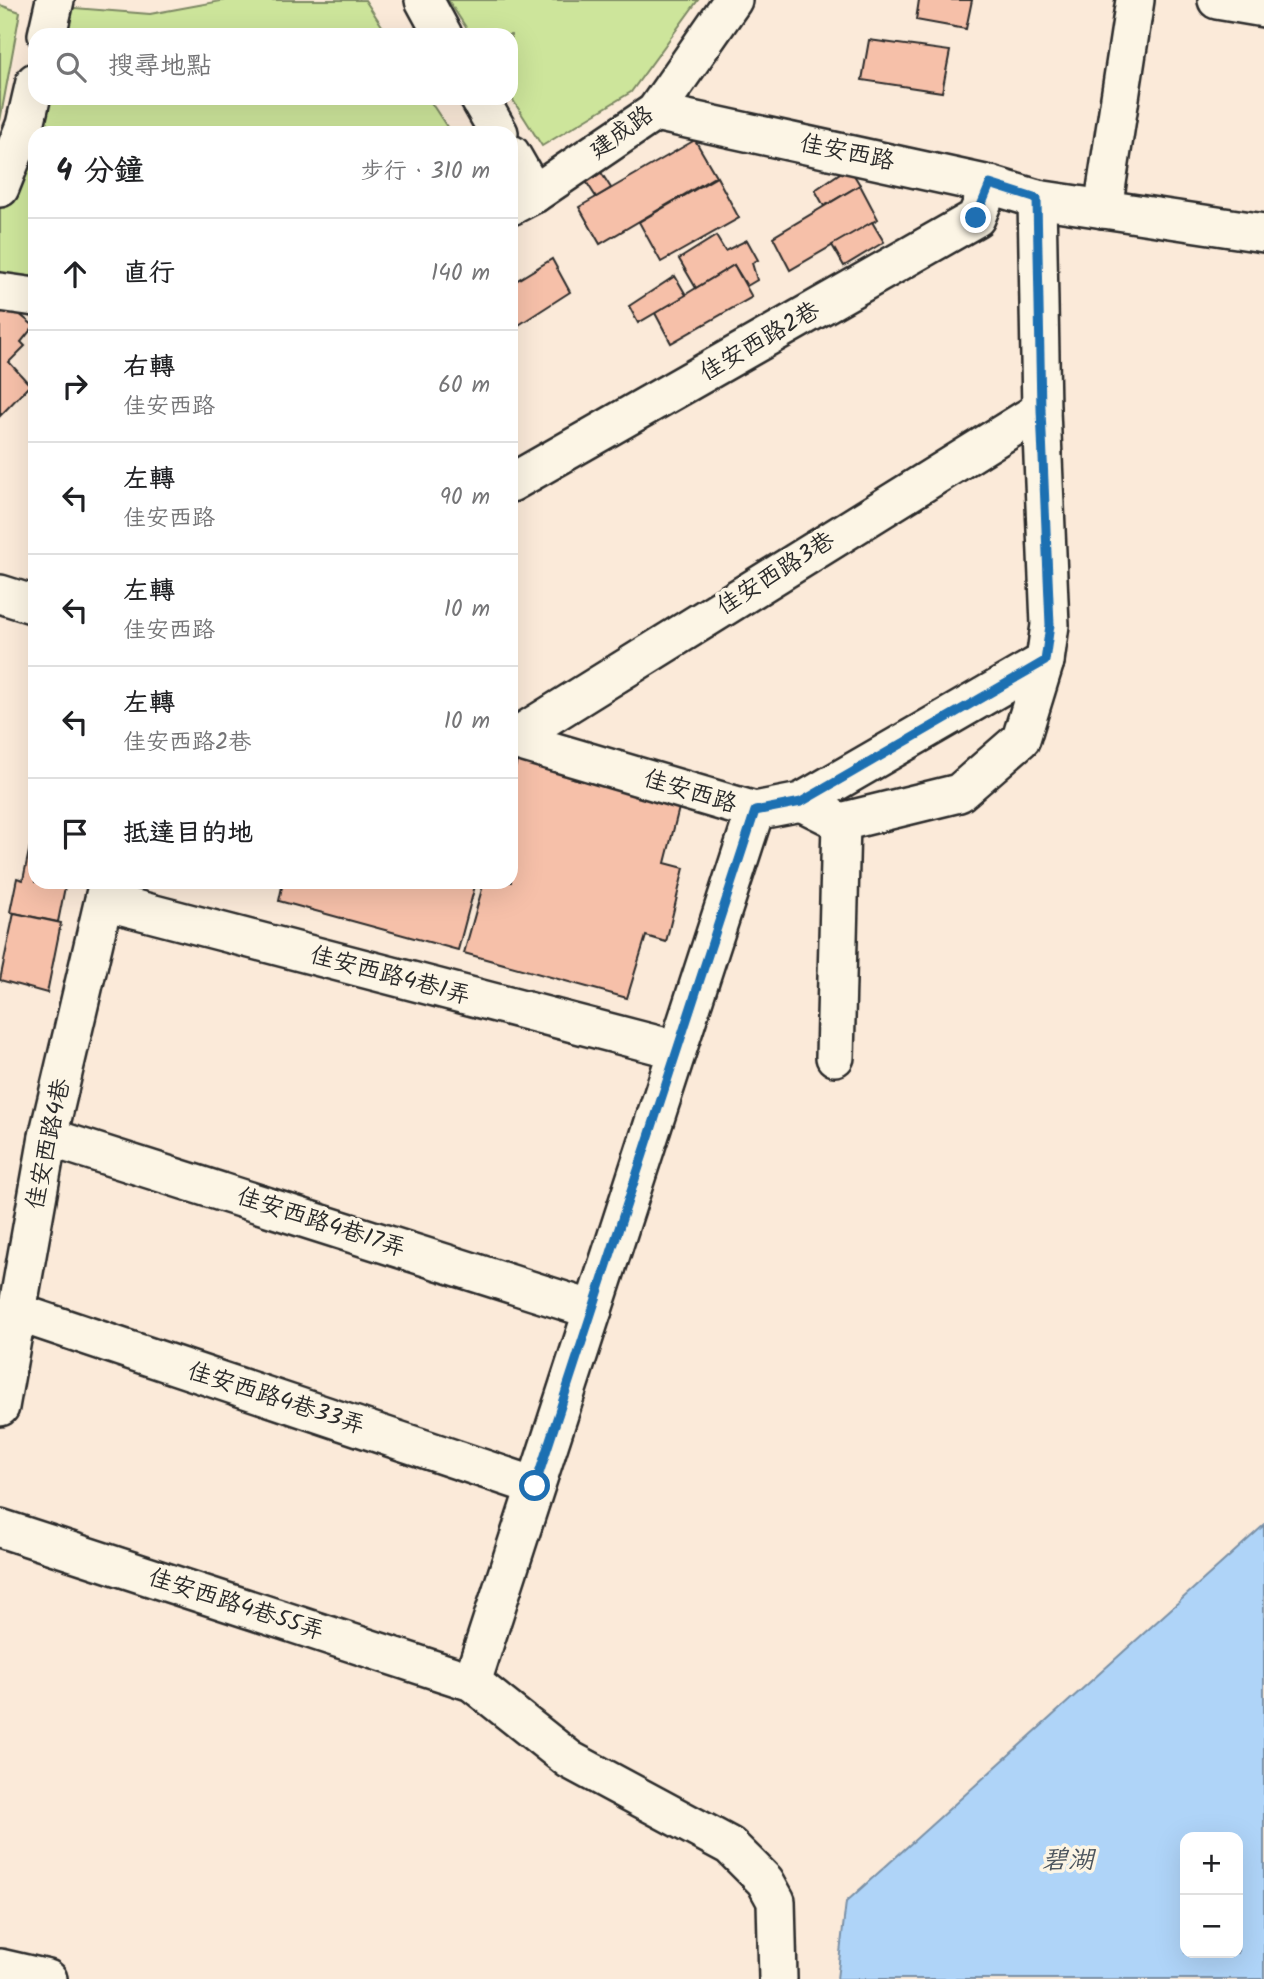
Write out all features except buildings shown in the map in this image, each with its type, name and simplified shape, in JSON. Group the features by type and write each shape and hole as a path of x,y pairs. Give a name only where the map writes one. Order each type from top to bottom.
{"street":[{"path":"49,28 55,0"},
{"path":"424,0 439,28"},
{"name":"建成路","path":"522,200 655,112 733,0"},
{"path":"1103,209 1135,0"},
{"path":"1217,0 1264,8"},
{"path":"0,188 25,125 30,105"},
{"path":"483,105 495,126"},
{"name":"佳安西路","path":"655,112 990,184 1037,199 1264,233"},
{"name":"佳安西路2巷","path":"518,479 976,218 990,184"},
{"path":"801,802 841,822 959,793 1021,739 1045,661 1050,625 1041,410 1037,199"},
{"path":"0,292 28,296"},
{"name":"佳安西路3巷","path":"518,735 1041,410"},
{"path":"0,594 28,602"},
{"name":"佳安西路","path":"518,741 755,811 801,802 1045,661"},
{"path":"755,811 472,1682 570,1760 730,1846 765,1881 776,1901 779,1979"},
{"path":"835,1057 841,822"},
{"name":"佳安西路4巷1弄","path":"106,892 677,1051"},
{"name":"佳安西路4巷","path":"0,1408 48,1137 106,892"},
{"name":"佳安西路4巷17弄","path":"48,1137 593,1310"},
{"name":"佳安西路4巷33弄","path":"16,1312 535,1486"},
{"name":"佳安西路4巷55弄","path":"0,1528 472,1682"},
{"path":"0,1968 48,1979"}],"green space":[{"path":"226,0 365,0 383,28 58,28 62,7 150,14"},
{"path":"448,0 698,0 631,92 542,146 516,105 518,28 466,28"},
{"path":"0,5 20,12 0,121"},
{"path":"44,105 433,105 446,126 40,126"},
{"path":"28,155 28,276 0,273 0,205"}],"water":[{"name":"碧湖","path":"1264,1525 1264,1979 837,1979 846,1902"}],"route":[{"path":"535,1486 755,811 801,802 1045,661 1050,625 1041,410 1037,199 990,184 976,218"}]}
